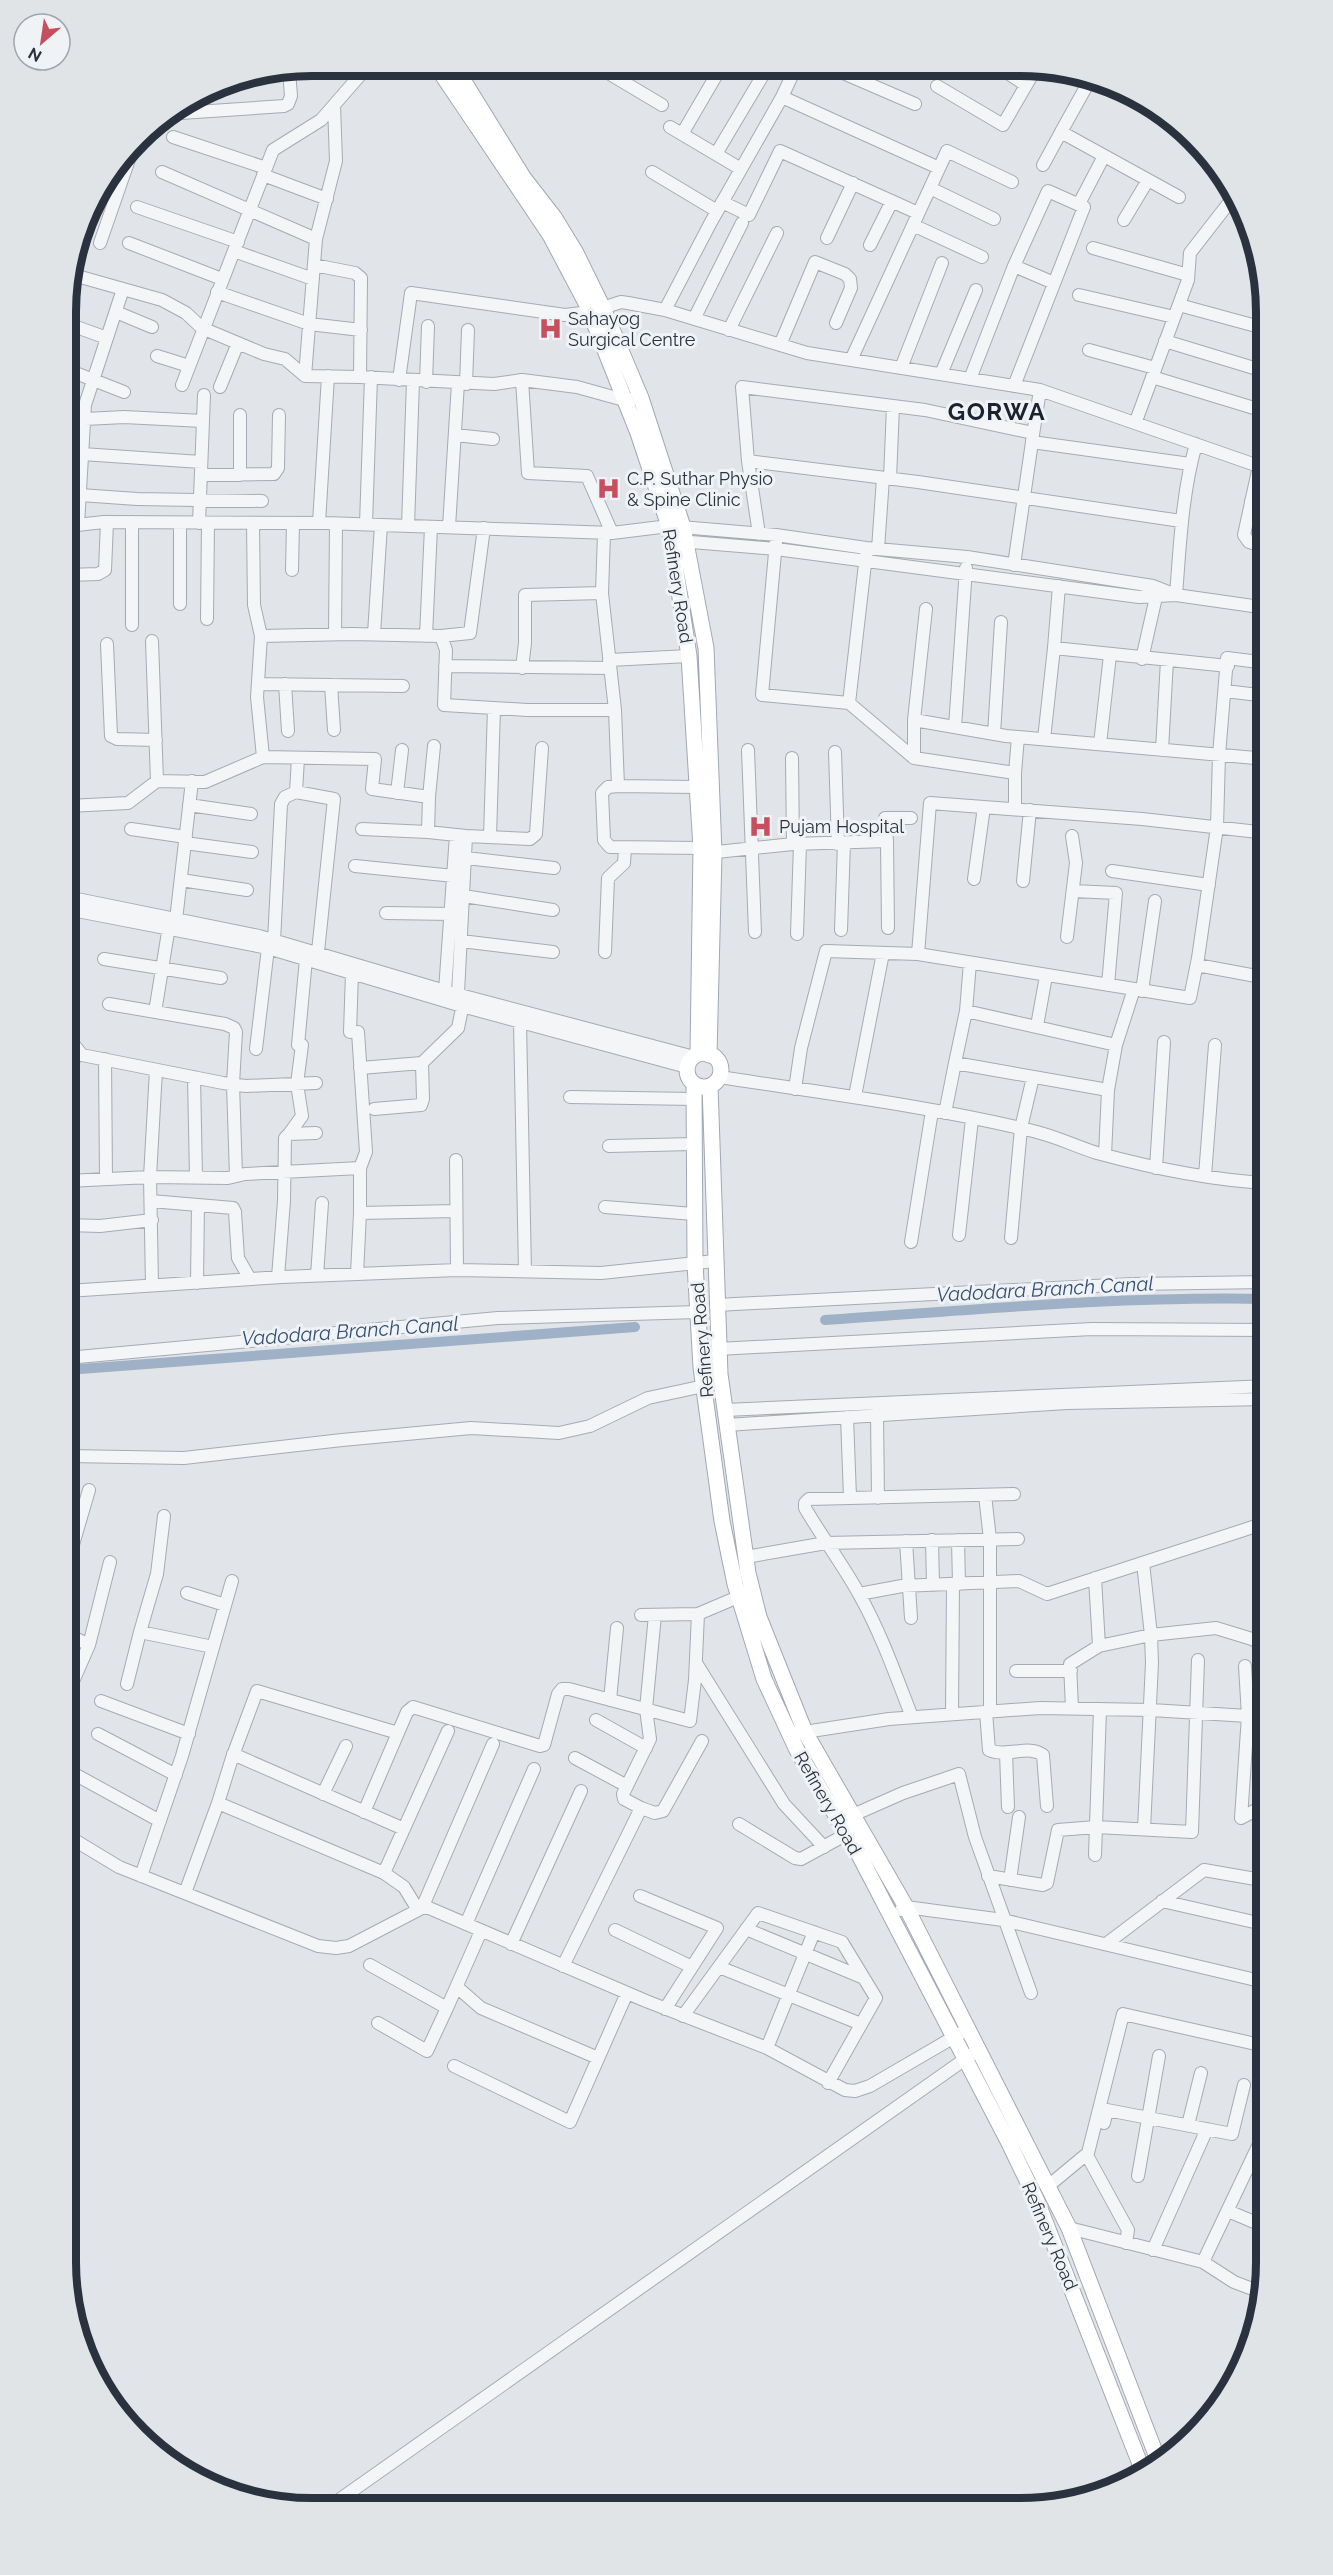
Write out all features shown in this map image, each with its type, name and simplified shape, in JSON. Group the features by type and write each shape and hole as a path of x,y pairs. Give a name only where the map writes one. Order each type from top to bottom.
{"main road":[{"name":"Refinery Road","path":"443,76 550,235 596,310 641,398 706,648 705,852 697,1058 718,1062 715,1082 716,1305 720,1374 746,1557 738,1597 764,1679 789,1735 847,1834 891,1917 1043,2215 1141,2465"},
{"name":"Refinery Road","path":"461,76 523,177 568,239 596,310 624,400 678,534 689,656 695,787 705,852"},
{"path":"697,1058 687,1076 694,1092 715,1082"},
{"name":"Refinery Road","path":"694,1092 694,1214 698,1312 703,1381 722,1521 741,1575 805,1732 906,1907 1068,2228 1156,2456"},
{"path":"703,1381 720,1374"},
{"path":"1108,2381 1125,2374"}],"street":[{"path":"182,385 202,328 273,150 321,120 359,76"},
{"path":"613,76 662,105"},
{"path":"682,134 716,76"},
{"path":"716,154 761,76"},
{"path":"664,310 792,76"},
{"path":"850,76 915,104"},
{"path":"1012,76 1026,85"},
{"path":"937,86 1003,125 1031,77"},
{"path":"186,113 284,106 288,104 291,96 290,78"},
{"path":"1043,165 1086,86"},
{"path":"782,97 939,168"},
{"path":"305,376 316,239 336,161 334,105"},
{"path":"670,127 741,169"},
{"path":"1061,132 1179,197"},
{"path":"174,137 327,199"},
{"path":"652,172 720,206 749,215 780,151 918,213"},
{"path":"851,360 947,151 1012,182"},
{"path":"1081,200 1104,156"},
{"path":"162,172 316,239"},
{"path":"100,243 118,178"},
{"path":"1124,220 1148,180"},
{"path":"827,238 854,183"},
{"path":"930,188 994,219"},
{"path":"970,379 1014,266 1048,190 1084,207 1014,386"},
{"path":"870,245 892,201"},
{"path":"1136,422 1179,305 1188,275 1190,253 1229,203"},
{"path":"137,207 313,279"},
{"path":"694,319 742,223"},
{"path":"913,225 982,257"},
{"path":"729,330 777,233"},
{"path":"129,243 222,279"},
{"path":"1093,248 1188,275"},
{"path":"780,345 815,262 844,274 850,279 851,288 836,323"},
{"path":"901,368 942,263"},
{"path":"314,265 355,273 361,278 361,330 365,377 366,524"},
{"path":"1014,266 1054,283"},
{"path":"80,277 162,300 186,313 202,328 285,359 305,376 494,384 522,380 577,387 624,400 641,398"},
{"path":"76,512 80,495 86,405 123,289"},
{"path":"941,374 976,290"},
{"path":"217,292 309,324 361,330"},
{"path":"399,380 411,293 565,315 596,310 621,302 664,310 807,353 1040,390 1256,465"},
{"path":"1079,295 1174,318"},
{"path":"1179,305 1256,326"},
{"path":"116,312 152,327"},
{"path":"426,382 428,326"},
{"path":"76,327 107,338"},
{"path":"449,527 455,435 468,330"},
{"path":"1165,341 1256,369"},
{"path":"220,387 238,343"},
{"path":"1089,350 1256,408"},
{"path":"157,356 189,366"},
{"path":"76,373 124,392"},
{"path":"319,523 328,376"},
{"path":"522,380 528,473 587,476 608,533 602,593 615,710 618,786"},
{"path":"408,526 412,381"},
{"path":"759,534 747,461 742,387 925,410 1032,438 1190,464"},
{"path":"1014,565 1040,390"},
{"path":"204,395 200,499 204,523 207,619"},
{"path":"849,703 865,561 872,549 886,478 893,406"},
{"path":"240,415 240,475"},
{"path":"201,475 270,476 276,472 279,415"},
{"path":"85,419 124,417 203,421"},
{"path":"455,435 493,439"},
{"path":"1176,595 1181,521 1190,464 1196,444"},
{"path":"82,454 201,462"},
{"path":"747,461 886,478 1181,521"},
{"path":"1256,487 1244,535 1249,542 1256,544"},
{"path":"80,495 136,499 262,501"},
{"path":"1251,501 1256,502"},
{"path":"76,575 98,574 105,570 107,522"},
{"path":"76,525 107,522 319,523 608,533 776,535 872,549 967,558 1152,586 1176,595 1256,606"},
{"path":"132,522 132,625"},
{"path":"180,523 180,604"},
{"path":"253,523 254,605 261,636 258,684 263,757"},
{"path":"292,570 293,523"},
{"path":"335,634 336,524"},
{"path":"374,634 381,525"},
{"path":"426,636 430,527"},
{"path":"261,636 374,634 441,636 470,633 484,528"},
{"path":"678,534 1139,597 1176,595"},
{"path":"776,535 762,695 849,703 914,758 1015,773"},
{"path":"955,727 967,558"},
{"path":"1044,739 1059,586"},
{"path":"522,668 525,595 602,593"},
{"path":"1142,659 1156,597"},
{"path":"914,758 914,720 926,609"},
{"path":"994,734 1001,622"},
{"path":"441,636 446,650 444,705 615,710"},
{"path":"152,641 157,780"},
{"path":"107,644 111,736 117,739 156,740"},
{"path":"1054,648 1142,659 1228,666"},
{"path":"1100,744 1110,655"},
{"path":"445,666 522,668 610,664 689,656"},
{"path":"1256,662 1227,658 1219,755 1217,827 1197,964 1256,974"},
{"path":"1162,750 1167,660"},
{"path":"258,684 403,686"},
{"path":"285,684 288,731"},
{"path":"331,685 334,730"},
{"path":"1225,691 1256,695"},
{"path":"490,837 494,708"},
{"path":"914,720 1018,737 1256,758"},
{"path":"1015,809 1018,737"},
{"path":"428,832 434,746"},
{"path":"362,829 530,839 536,834 542,748"},
{"path":"397,793 402,750"},
{"path":"748,750 750,849 755,932"},
{"path":"835,752 841,843 841,930"},
{"path":"76,805 128,802 157,780 205,782 263,757 375,759 372,789 429,797"},
{"path":"296,792 298,758"},
{"path":"792,759 797,844 797,934"},
{"path":"155,1012 181,880 192,781"},
{"path":"695,787 608,787 602,793 604,840 613,848 705,852 797,844 887,841"},
{"path":"256,1049 271,944 281,804 285,798 296,792 334,799 300,1045 297,1084 302,1116 285,1138 284,1201 278,1277"},
{"path":"918,954 930,803 1256,832"},
{"path":"189,805 251,814"},
{"path":"974,879 984,807"},
{"path":"1023,881 1030,810"},
{"path":"888,928 885,818 911,818"},
{"path":"131,829 252,852"},
{"path":"360,1068 422,1062 458,1028 466,858 461,836"},
{"path":"445,991 454,876 461,836"},
{"path":"1067,937 1076,859 1072,836"},
{"path":"605,952 608,878 624,864 625,848"},
{"path":"466,858 554,868"},
{"path":"355,866 454,876"},
{"path":"1112,871 1209,885"},
{"path":"181,880 246,890"},
{"path":"1073,891 1116,893 1108,985"},
{"path":"464,896 553,910"},
{"path":"76,899 271,944 352,973 461,998 697,1058"},
{"path":"1105,1155 1108,1090 1116,1045 1138,990 1155,901"},
{"path":"76,910 172,922"},
{"path":"386,913 452,914"},
{"path":"461,941 554,952"},
{"path":"795,1089 801,1048 826,951 918,954 1190,998 1198,957"},
{"path":"855,1096 883,953"},
{"path":"313,958 445,991 520,1022 697,1058"},
{"path":"104,959 221,978"},
{"path":"945,1113 966,1011 970,963"},
{"path":"352,973 354,1032 360,1068 366,1152 360,1168 357,1274"},
{"path":"1037,1026 1046,976"},
{"path":"109,1004 225,1024 234,1028 236,1032 233,1084 236,1176"},
{"path":"966,1011 1116,1045"},
{"path":"520,1022 525,1271"},
{"path":"1156,1168 1164,1042"},
{"path":"1205,1176 1215,1045"},
{"path":"76,1054 77,1051 82,1055 246,1086 316,1083"},
{"path":"105,1059 106,1179"},
{"path":"374,1109 421,1105 422,1062"},
{"path":"955,1063 1108,1090"},
{"path":"152,1285 150,1177 156,1070"},
{"path":"194,1077 196,1177"},
{"path":"1011,1238 1021,1128 1033,1077"},
{"path":"715,1082 855,1096 1021,1128 1105,1155 1156,1168 1256,1182"},
{"path":"570,1097 694,1092"},
{"path":"911,1242 932,1111"},
{"path":"958,1235 972,1119"},
{"path":"289,1134 316,1133"},
{"path":"609,1146 693,1144"},
{"path":"456,1160 457,1270"},
{"path":"76,1181 150,1177 228,1178 360,1168"},
{"path":"151,1201 231,1207 235,1210 238,1258 250,1279"},
{"path":"317,1276 322,1203"},
{"path":"197,1282 198,1205"},
{"path":"605,1207 694,1214"},
{"path":"360,1213 456,1211"},
{"path":"76,1225 100,1226 152,1220"},
{"path":"76,1290 278,1277 457,1270 606,1272 715,1261"},
{"path":"716,1305 1121,1284 1256,1282"},
{"path":"76,1357 498,1318 698,1312"},
{"path":"718,1349 1092,1329 1256,1330"},
{"path":"76,1456 184,1458 471,1428 559,1433 590,1426 648,1398 703,1381"},
{"path":"726,1417 1256,1387"},
{"path":"726,1417 848,1418 1067,1403 1256,1399"},
{"path":"877,1415 878,1498"},
{"path":"848,1418 850,1497"},
{"path":"76,1534 89,1490"},
{"path":"912,1717 889,1656 859,1594 826,1544 805,1508 805,1503 809,1499 850,1497 1014,1494"},
{"path":"985,1495 990,1539 988,1748 992,1752 1036,1751 1043,1755 1047,1806"},
{"path":"127,1684 157,1574 164,1516"},
{"path":"859,1594 910,1586 1019,1581 1047,1594 1256,1526"},
{"path":"746,1557 826,1544 1018,1539"},
{"path":"932,1540 933,1585"},
{"path":"952,1714 958,1540"},
{"path":"906,1541 911,1618"},
{"path":"76,1675 89,1645 110,1562"},
{"path":"1143,1563 1151,1635 1151,1710 1144,1829"},
{"path":"1095,1578 1099,1646"},
{"path":"141,1876 189,1734 232,1581"},
{"path":"187,1593 225,1605"},
{"path":"641,1615 698,1614 738,1597"},
{"path":"364,1812 398,1732 407,1713 413,1707 542,1746 558,1694 562,1689 690,1721 698,1614"},
{"path":"655,1615 646,1709 650,1739 623,1794 624,1799 656,1813 663,1811 702,1741"},
{"path":"610,1700 616,1628"},
{"path":"1072,1708 1070,1665 1099,1646 1151,1635 1216,1628 1256,1640"},
{"path":"140,1632 213,1647"},
{"path":"76,1638 89,1645"},
{"path":"988,1876 1043,1885 1047,1883 1058,1830 1096,1827 1192,1832 1198,1660"},
{"path":"696,1664 784,1804 824,1847"},
{"path":"1245,1666 1248,1716 1241,1818 1256,1810"},
{"path":"1016,1671 1071,1671"},
{"path":"185,1893 257,1691 398,1732"},
{"path":"101,1701 189,1734"},
{"path":"789,1735 912,1717 1040,1708 1100,1708 1248,1716"},
{"path":"1095,1855 1100,1708"},
{"path":"596,1720 646,1748"},
{"path":"384,1873 448,1731"},
{"path":"98,1734 176,1775"},
{"path":"420,1909 493,1744"},
{"path":"323,1794 346,1746"},
{"path":"1006,1753 1008,1807"},
{"path":"233,1754 404,1829"},
{"path":"574,1758 627,1786"},
{"path":"466,1924 534,1769"},
{"path":"853,1815 903,1793 959,1774 975,1837 1031,1993"},
{"path":"76,1775 160,1821"},
{"path":"511,1944 581,1791"},
{"path":"218,1803 384,1873 404,1887 420,1909"},
{"path":"563,1966 641,1808"},
{"path":"1010,1880 1019,1817"},
{"path":"739,1824 798,1859 805,1858 847,1834"},
{"path":"76,1841 119,1867 318,1946 336,1948 349,1946 420,1909 429,1908 627,1994 767,2048 828,2083 845,2090 861,2090 968,2030"},
{"path":"1106,1944 1204,1870 1256,1879"},
{"path":"640,1896 717,1928 665,2009"},
{"path":"1162,1901 1256,1922"},
{"path":"891,1917 906,1907 1003,1920 1256,1980"},
{"path":"683,2016 758,1913 842,1942 876,1998 828,2083"},
{"path":"746,1929 864,1978"},
{"path":"378,2023 427,2051 481,1930"},
{"path":"615,1930 692,1967"},
{"path":"767,2048 814,1932"},
{"path":"370,1965 447,2008"},
{"path":"719,1967 861,2024"},
{"path":"457,1987 482,2008 598,2058"},
{"path":"454,2066 570,2122 627,1994"},
{"path":"1048,2189 1088,2153 1123,2014 1256,2044"},
{"path":"342,2498 978,2050"},
{"path":"1138,2176 1159,2056"},
{"path":"1188,2125 1201,2073"},
{"path":"1048,2189 1089,2159 1098,2146 1107,2110 1232,2134 1244,2085"},
{"path":"1152,2250 1207,2129"},
{"path":"1203,2262 1256,2158"},
{"path":"1089,2159 1125,2223 1128,2234 1126,2243"},
{"path":"1228,2211 1256,2223"},
{"path":"1068,2228 1203,2262 1234,2282 1254,2290"}],"waterway":[{"name":"Vadodara Branch Canal","path":"825,1320 1101,1302 1256,1299"},
{"name":"Vadodara Branch Canal","path":"76,1369 635,1327"}],"place":[{"name":"Sahayog Surgical Centre","path":"550,328"},
{"name":"C.P. Suthar Physio & Spine Clinic","path":"609,488"},
{"name":"Pujam Hospital","path":"761,826"}],"district":[{"name":"GORWA","path":"997,411"}]}
